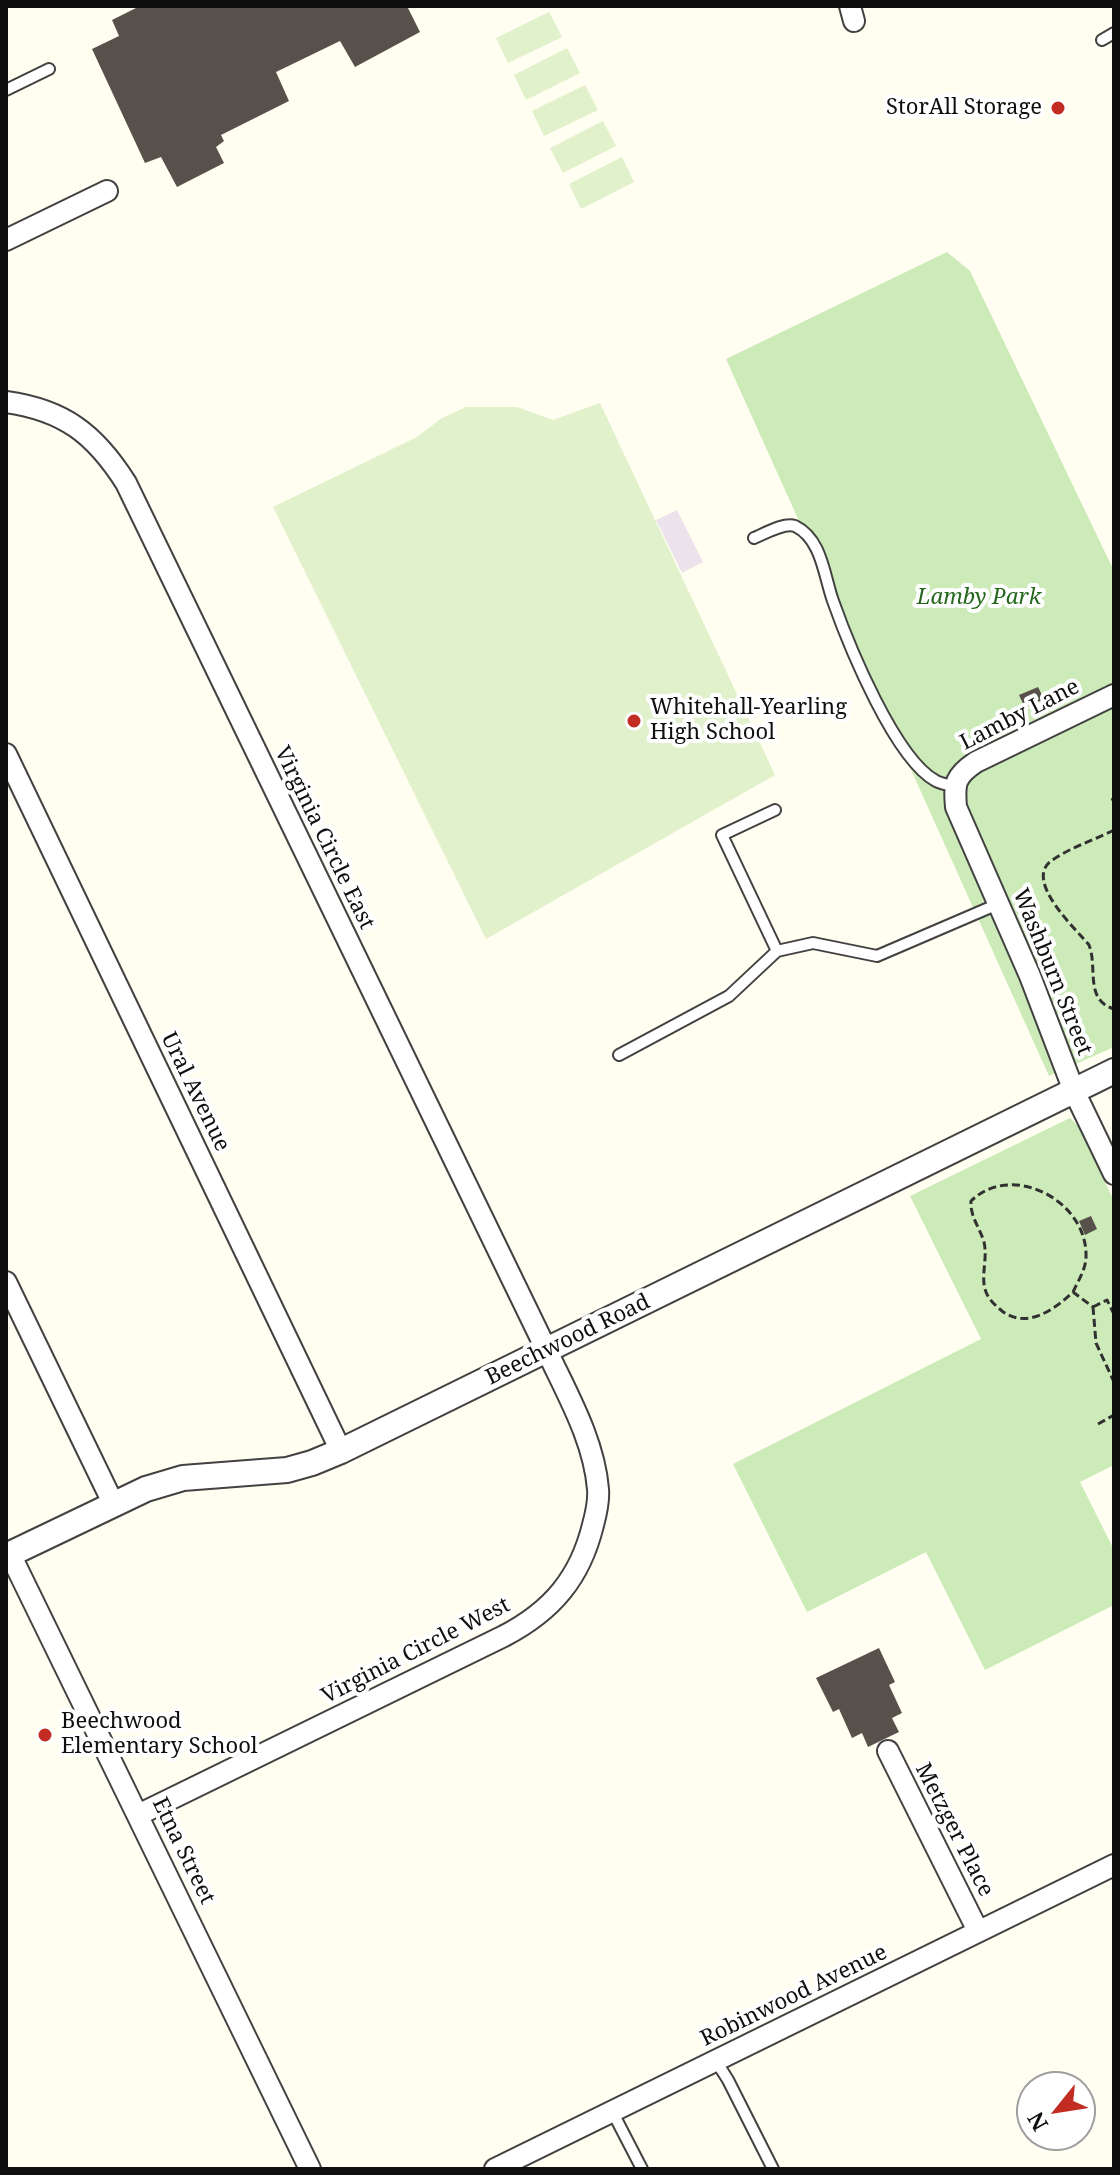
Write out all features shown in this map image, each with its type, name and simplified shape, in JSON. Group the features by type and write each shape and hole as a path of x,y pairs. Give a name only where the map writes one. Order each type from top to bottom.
{"street":[{"path":"6,240 107,191"},
{"name":"Virginia Circle East","path":"6,402 32,406 77,426 110,457 126,483 547,1351"},
{"name":"Lamby Lane","path":"954,786 963,772 976,762 1114,695"},
{"name":"Ural Avenue","path":"6,754 341,1451"},
{"name":"Washburn Street","path":"954,786 956,807 1074,1091 1114,1174"},
{"name":"Beechwood Road","path":"8,1555 146,1489 183,1478 287,1470 341,1451 1114,1071"},
{"path":"6,1282 113,1503"},
{"name":"Virginia Circle West","path":"138,1815 521,1627 555,1598 583,1561 596,1514 598,1490 587,1441 547,1351"},
{"name":"Etna Street","path":"8,1555 310,2169"},
{"name":"Metzger Place","path":"888,1751 978,1931"},
{"name":"Robinwood Avenue","path":"495,2169 1114,1865"}],"lane":[{"path":"1102,40 1114,33"},
{"path":"6,90 49,69"},
{"path":"754,538 789,524 810,538 852,647 897,739 923,771 938,783 954,786"},
{"path":"775,810 722,835 777,951"},
{"path":"619,1055 729,996 777,951 813,943 877,956 998,904"},
{"path":"716,2061 728,2080 767,2167"},
{"path":"612,2111 642,2169"}],"path":[{"path":"1114,830 1052,860 1043,870 1042,877 1048,895 1089,945 1094,962 1096,995 1102,1004 1114,1009"},
{"path":"1024,1186 1043,1190 1060,1202 1071,1213 1085,1243 1087,1260 1073,1292 1048,1312 1023,1319 1009,1316 995,1305 986,1291 984,1242 970,1210 971,1201 979,1193 994,1187 1024,1186"},
{"path":"1073,1292 1093,1307 1096,1343 1114,1382"},
{"path":"1093,1307 1107,1300 1114,1314"},
{"path":"1098,1424 1114,1415"}],"shaded area":[{"path":"677,510 703,562 682,573 656,520"}],"green space":[{"path":"549,12 562,37 508,63 496,38"},
{"path":"567,48 580,73 526,100 514,75"},
{"path":"585,85 598,110 544,136 532,111"},
{"path":"603,121 616,146 563,173 550,148"},
{"path":"622,157 634,182 581,209 569,184"},
{"name":"Lamby Park","path":"947,252 970,271 1114,571 1114,1047 1049,1076 726,359"},
{"path":"600,403 775,775 486,939 273,507 417,437 442,418 466,407 517,407 553,420"},
{"path":"1070,1118 1078,1126 1114,1201 1114,1465 1080,1482 1114,1550 1114,1605 985,1670 926,1552 807,1612 733,1464 981,1339 910,1196"}],"building":[{"path":"140,6 407,6 420,32 355,67 340,41 276,72 289,101 221,135 224,141 216,147 224,163 177,187 161,157 145,163 92,49 119,36 112,20"},
{"path":"1038,687 1044,699 1025,708 1019,695"},
{"path":"1091,1216 1097,1229 1085,1235 1079,1221"},
{"path":"879,1648 895,1682 889,1685 902,1713 892,1718 899,1732 868,1747 862,1733 852,1738 839,1709 833,1712 816,1678"}],"place":[{"name":"StorAll Storage","path":"1058,108"},
{"name":"Whitehall-Yearling High School","path":"634,721"},
{"name":"Beechwood Elementary School","path":"45,1735"}]}
